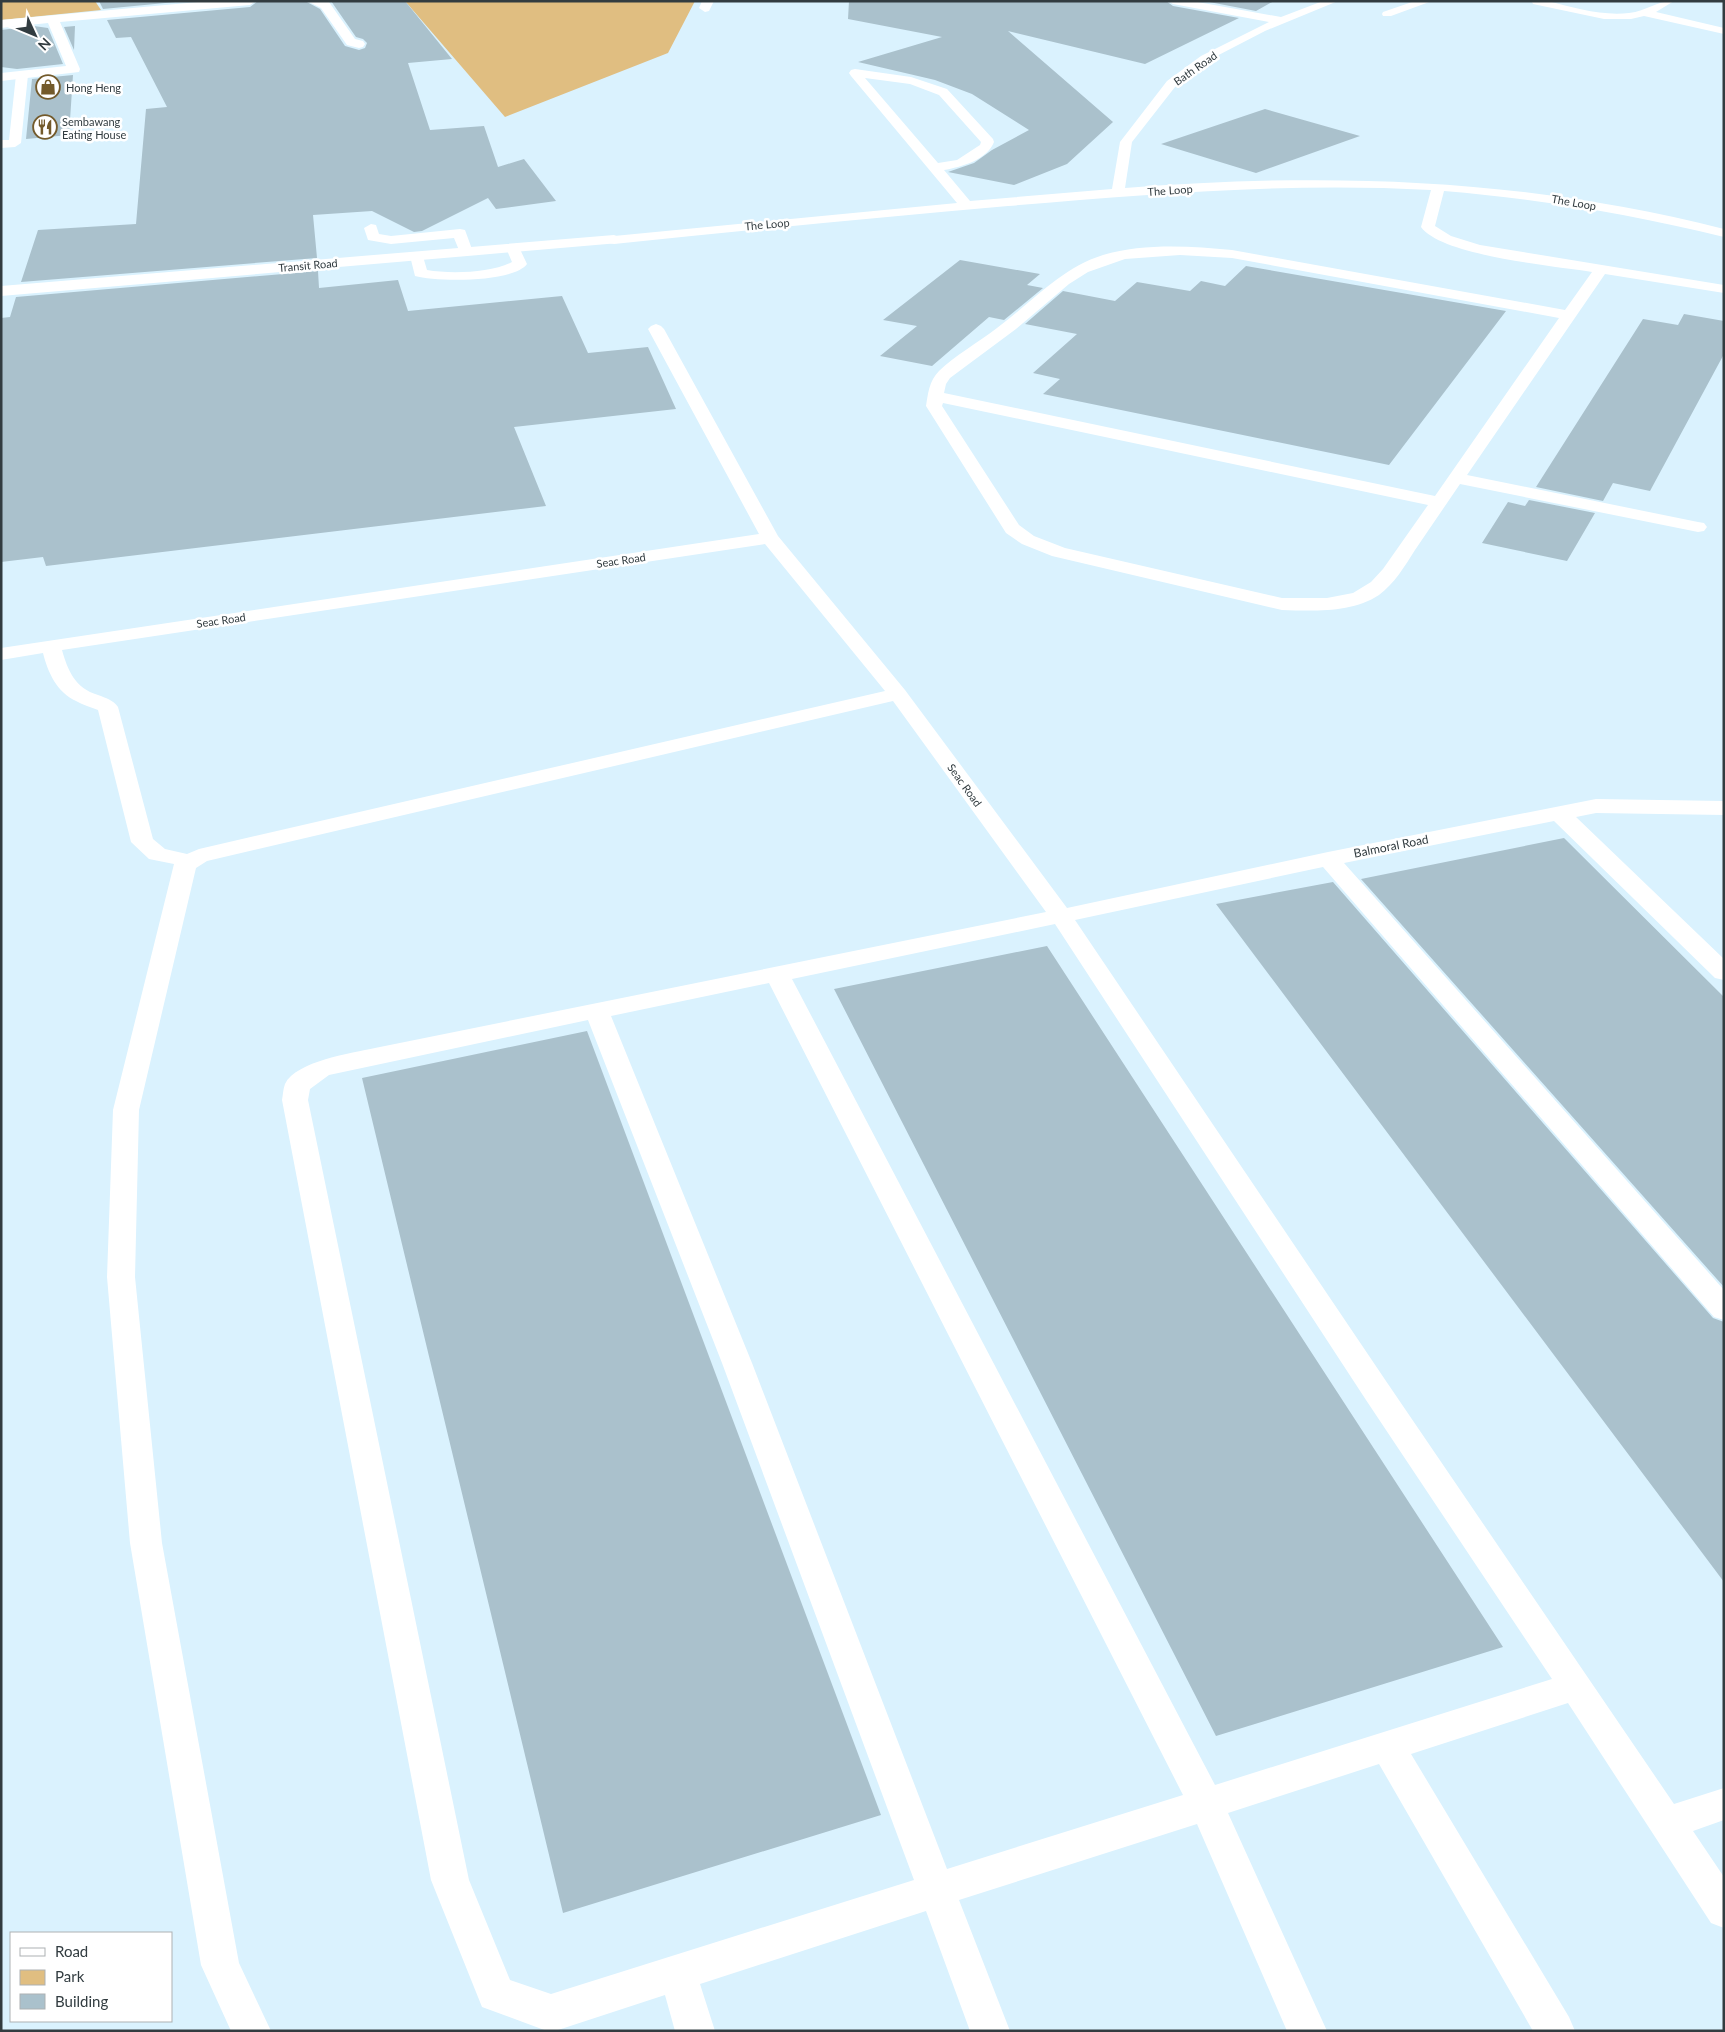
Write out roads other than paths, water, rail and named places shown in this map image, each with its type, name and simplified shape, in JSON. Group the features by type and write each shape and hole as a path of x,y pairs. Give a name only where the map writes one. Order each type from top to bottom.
{"street":[{"path":"1,24 250,1"},
{"path":"313,1 325,5 351,42 359,44"},
{"path":"1,77 74,69 53,20"},
{"name":"Transit Road","path":"1,291 614,240"}],"lane":[{"path":"1173,1 1282,21"},
{"name":"Bath Road","path":"1118,193 1126,142 1171,84 1205,58 1260,30 1333,1"},
{"path":"1387,14 1427,1"},
{"path":"1537,2 1605,16 1619,16 1646,13 1669,1"},
{"path":"1646,13 1724,31"},
{"path":"935,168 961,163 986,147 988,142 943,92 934,87 913,81 855,73 966,205"},
{"path":"1,144 15,143 22,75"},
{"name":"The Loop","path":"614,240 966,205 1226,186 1329,183 1439,187 1532,195 1613,208 1724,233"},
{"path":"1439,187 1428,227 1435,234 1452,242 1479,249 1724,289"},
{"path":"371,228 373,237 391,240 460,234 466,252"},
{"path":"417,256 420,273 435,277 504,271 516,268 520,264 514,248"},
{"path":"1568,315 1232,254 1195,250 1120,256 1095,263 1074,273 944,376 938,384 934,406 1012,529 1028,540 1059,552 1282,604 1313,606 1347,600 1372,591 1390,573 1601,269"},
{"path":"656,330 770,538"},
{"path":"935,396 1439,502"},
{"path":"1456,478 1698,527"},
{"name":"Seac Road","path":"1,654 770,538 898,694 1061,916 1724,1910"},
{"path":"51,645 58,672 69,687 82,696 108,707 142,842 157,854 190,861"},
{"path":"251,2031 220,1965 146,1543 121,1277 126,1110 185,865 199,856 898,694"},
{"name":"Balmoral Road","path":"1576,1686 550,2014 496,1994 450,1880 295,1100 298,1085 320,1069 1061,916 1328,858 1596,806 1724,808"},
{"path":"1560,814 1724,973"},
{"path":"1328,858 1724,1309"},
{"path":"777,974 1206,1804 1306,2031"},
{"path":"597,1011 740,1372 990,2031"},
{"path":"1388,1746 1554,2031"},
{"path":"1667,1823 1724,1804"},
{"path":"678,1973 695,2031"}],"place":[{"name":"Hong Heng","path":"48,87"},
{"name":"Sembawang Eating House","path":"45,127"}]}
